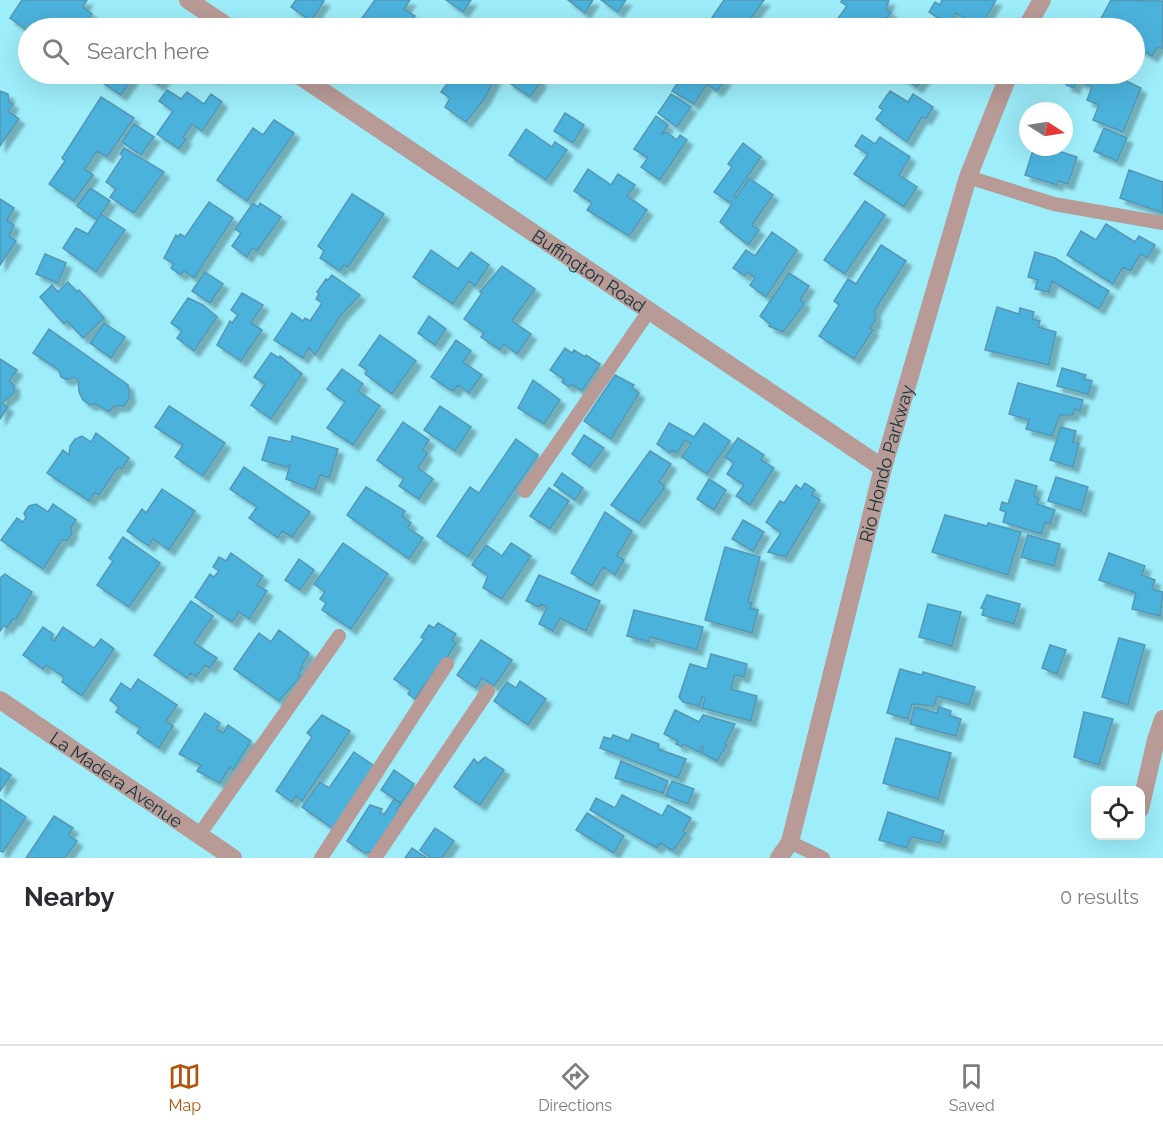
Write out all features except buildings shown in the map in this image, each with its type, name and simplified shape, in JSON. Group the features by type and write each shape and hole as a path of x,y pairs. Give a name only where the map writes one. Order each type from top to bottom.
{"street":[{"path":"188,0 215,18"},
{"path":"1032,18 1042,0"},
{"name":"Buffington Road","path":"312,84 883,468"},
{"name":"Rio Hondo Parkway","path":"779,858 790,842 883,468 968,177 1005,84"},
{"name":"La Madera Avenue","path":"0,700 232,858"},
{"path":"1145,787 1163,719"}],"lane":[{"path":"968,177 1054,204 1163,223"},
{"path":"525,491 649,311"},
{"path":"199,836 339,636"},
{"path":"321,858 447,664"},
{"path":"375,858 488,691"},
{"path":"790,842 823,858"}]}
